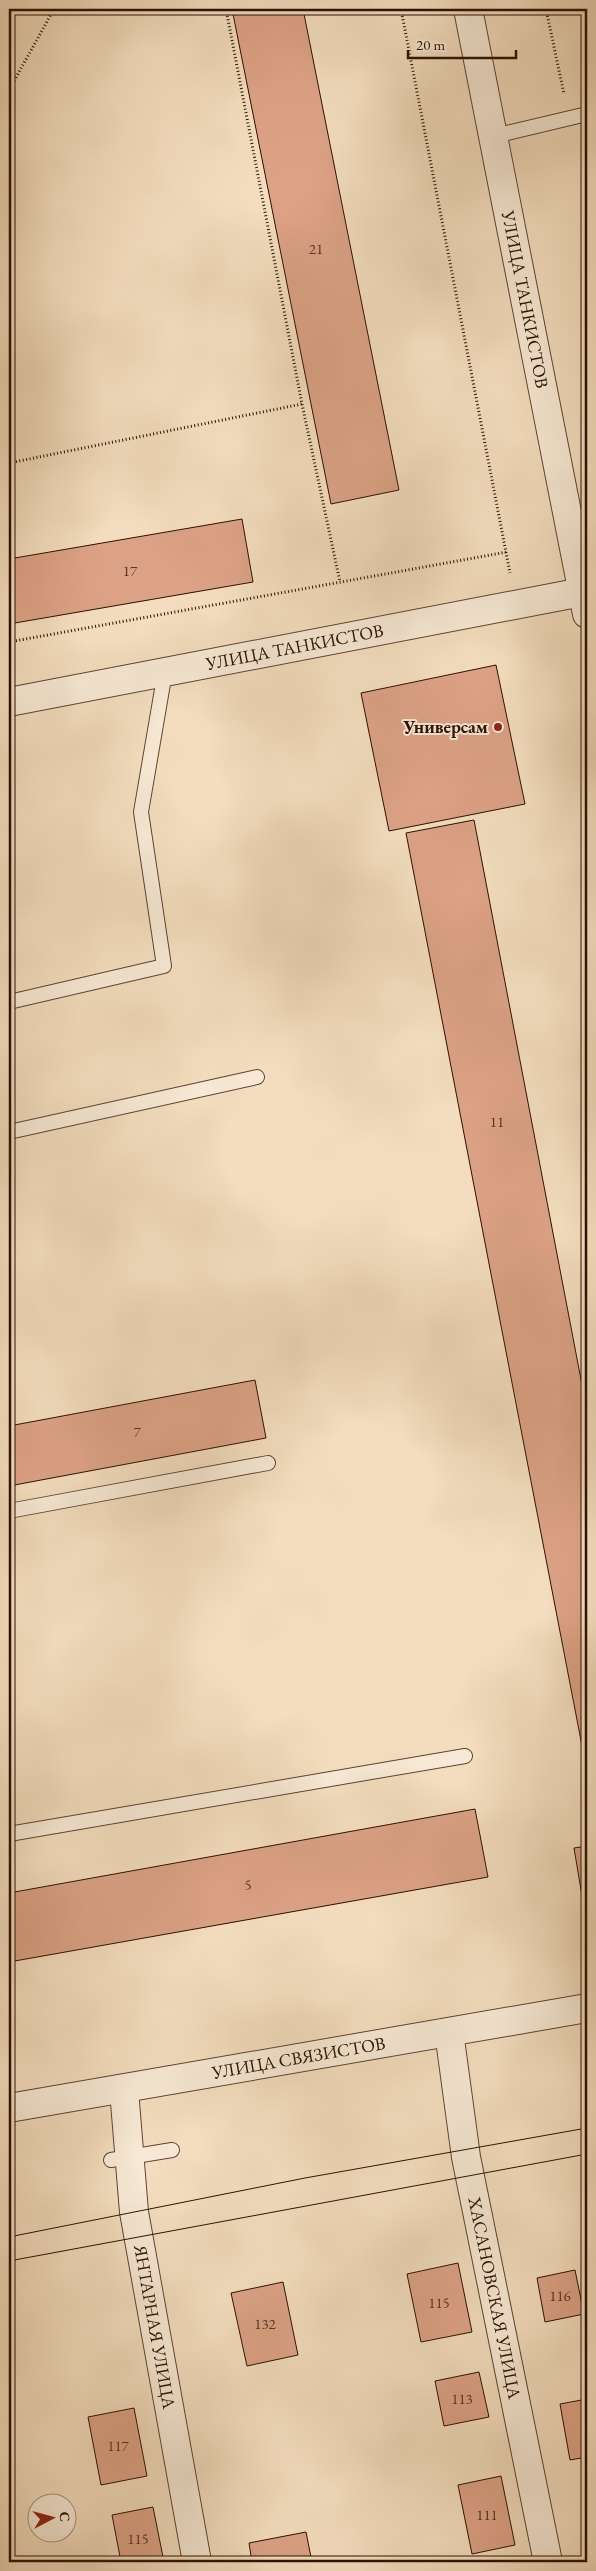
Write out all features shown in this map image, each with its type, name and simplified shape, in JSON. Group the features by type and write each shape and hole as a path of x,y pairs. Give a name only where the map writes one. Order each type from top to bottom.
{"street":[{"name":"УЛИЦА ТАНКИСТОВ","path":"9,702 516,604 585,603 468,9"},
{"name":"УЛИЦА СВЯЗИСТОВ","path":"9,2108 124,2090 587,2008"},
{"name":"ХАСАНОВСКАЯ УЛИЦА","path":"449,2032 466,2158 548,2562"},
{"name":"ЯНТАРНАЯ УЛИЦА","path":"124,2090 120,2158 135,2220 197,2562"}],"lane":[{"path":"494,136 587,114"},
{"path":"9,1002 164,966 141,812 165,672"},
{"path":"9,1132 257,1077"},
{"path":"9,1511 268,1463"},
{"path":"9,1834 465,1756"},
{"path":"120,2158 172,2150"}],"path":[{"path":"9,90 54,9"},
{"path":"226,9 302,404 340,582"},
{"path":"401,9 516,604"},
{"path":"546,9 569,118"},
{"path":"9,463 302,404"},
{"path":"9,642 506,552"}],"building":[{"path":"232,9 303,9 399,490 331,504"},
{"path":"242,519 253,582 9,624 9,559"},
{"path":"496,665 525,804 389,831 361,693"},
{"path":"474,820 587,1411 587,1750 583,1751 406,833"},
{"path":"255,1380 266,1438 9,1486 9,1426"},
{"path":"475,1809 488,1877 9,1962 9,1893"},
{"path":"587,1846 587,1901 583,1902 574,1848"},
{"path":"458,2263 472,2332 421,2342 407,2274"},
{"path":"575,2270 584,2314 545,2322 537,2278"},
{"path":"283,2282 298,2355 247,2366 231,2293"},
{"path":"479,2372 489,2417 444,2426 435,2381"},
{"path":"587,2399 587,2457 570,2460 560,2404"},
{"path":"134,2408 147,2476 101,2485 88,2417"},
{"path":"501,2476 515,2545 472,2554 458,2485"},
{"path":"153,2507 164,2562 121,2562 112,2515"},
{"path":"306,2532 312,2562 252,2562 249,2543"}],"tram line":[{"path":"9,2237 305,2178 587,2128"},
{"path":"9,2261 587,2154"}],"place":[{"name":"Универсам","path":"498,727"}]}
